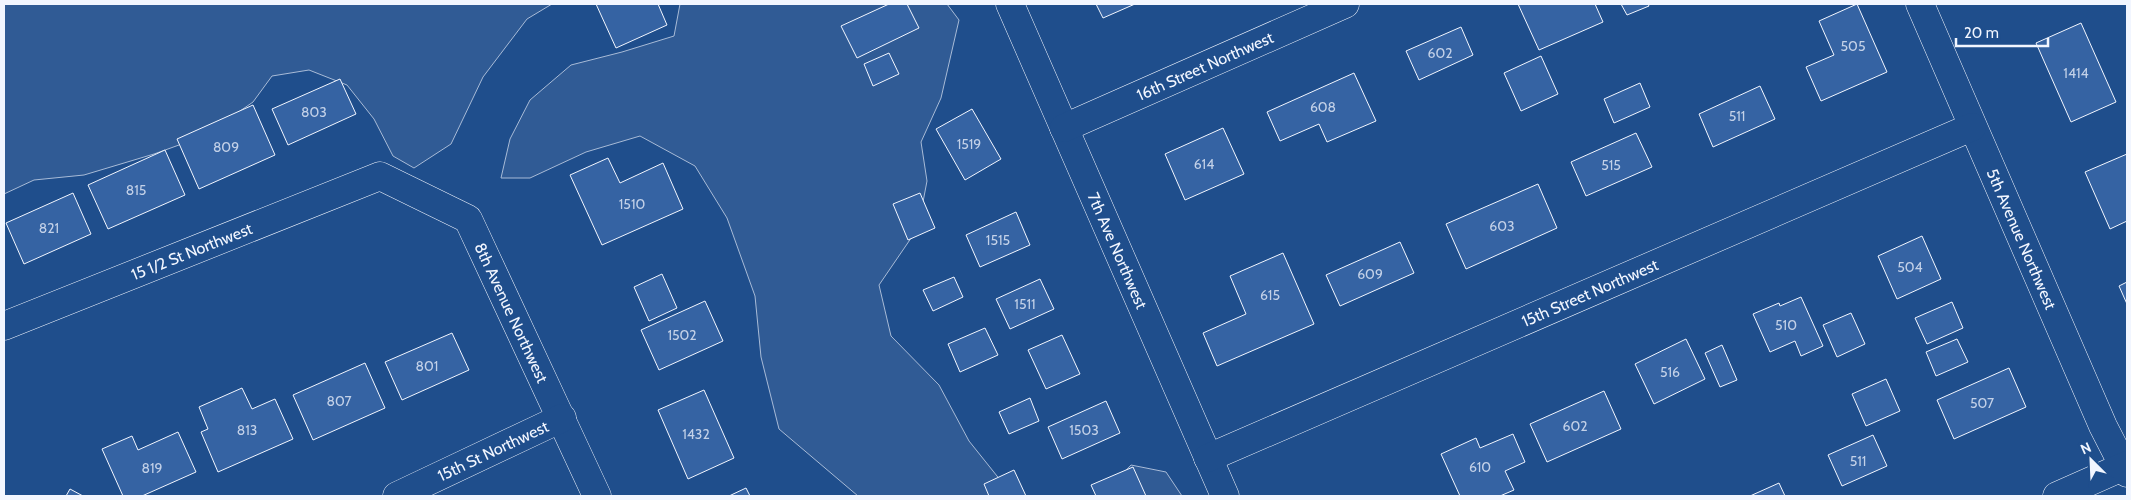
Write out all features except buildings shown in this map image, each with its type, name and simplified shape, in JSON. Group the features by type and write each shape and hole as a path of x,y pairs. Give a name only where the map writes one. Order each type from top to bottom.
{"street":[{"name":"7th Ave Northwest","path":"1010,4 1225,496"},
{"name":"16th Street Northwest","path":"1064,128 1345,4"},
{"name":"5th Avenue Northwest","path":"1920,4 2103,426 2126,468"},
{"name":"15th Street Northwest","path":"1208,458 1972,127"},
{"name":"15 1/2 St Northwest","path":"4,326 380,176"},
{"name":"8th Avenue Northwest","path":"380,176 468,219 597,496"},
{"name":"15th St Northwest","path":"397,496 562,418"},
{"path":"2057,496 2126,468"}],"shaded area":[{"path":"4,4 552,4 527,19 483,77 451,144 414,168 393,156 374,119 347,85 309,70 272,76 253,102 204,136 154,154 84,175 34,180 4,194"},
{"path":"680,4 947,4 959,20 941,98 921,142 927,181 918,228 879,285 891,336 939,385 969,441 1009,491 1019,496 858,496 779,429 761,357 755,296 727,218 695,166 640,136 586,152 530,178 501,178 510,139 530,100 571,65 674,36"},
{"path":"1131,465 1166,472 1182,496 1102,496"}]}
